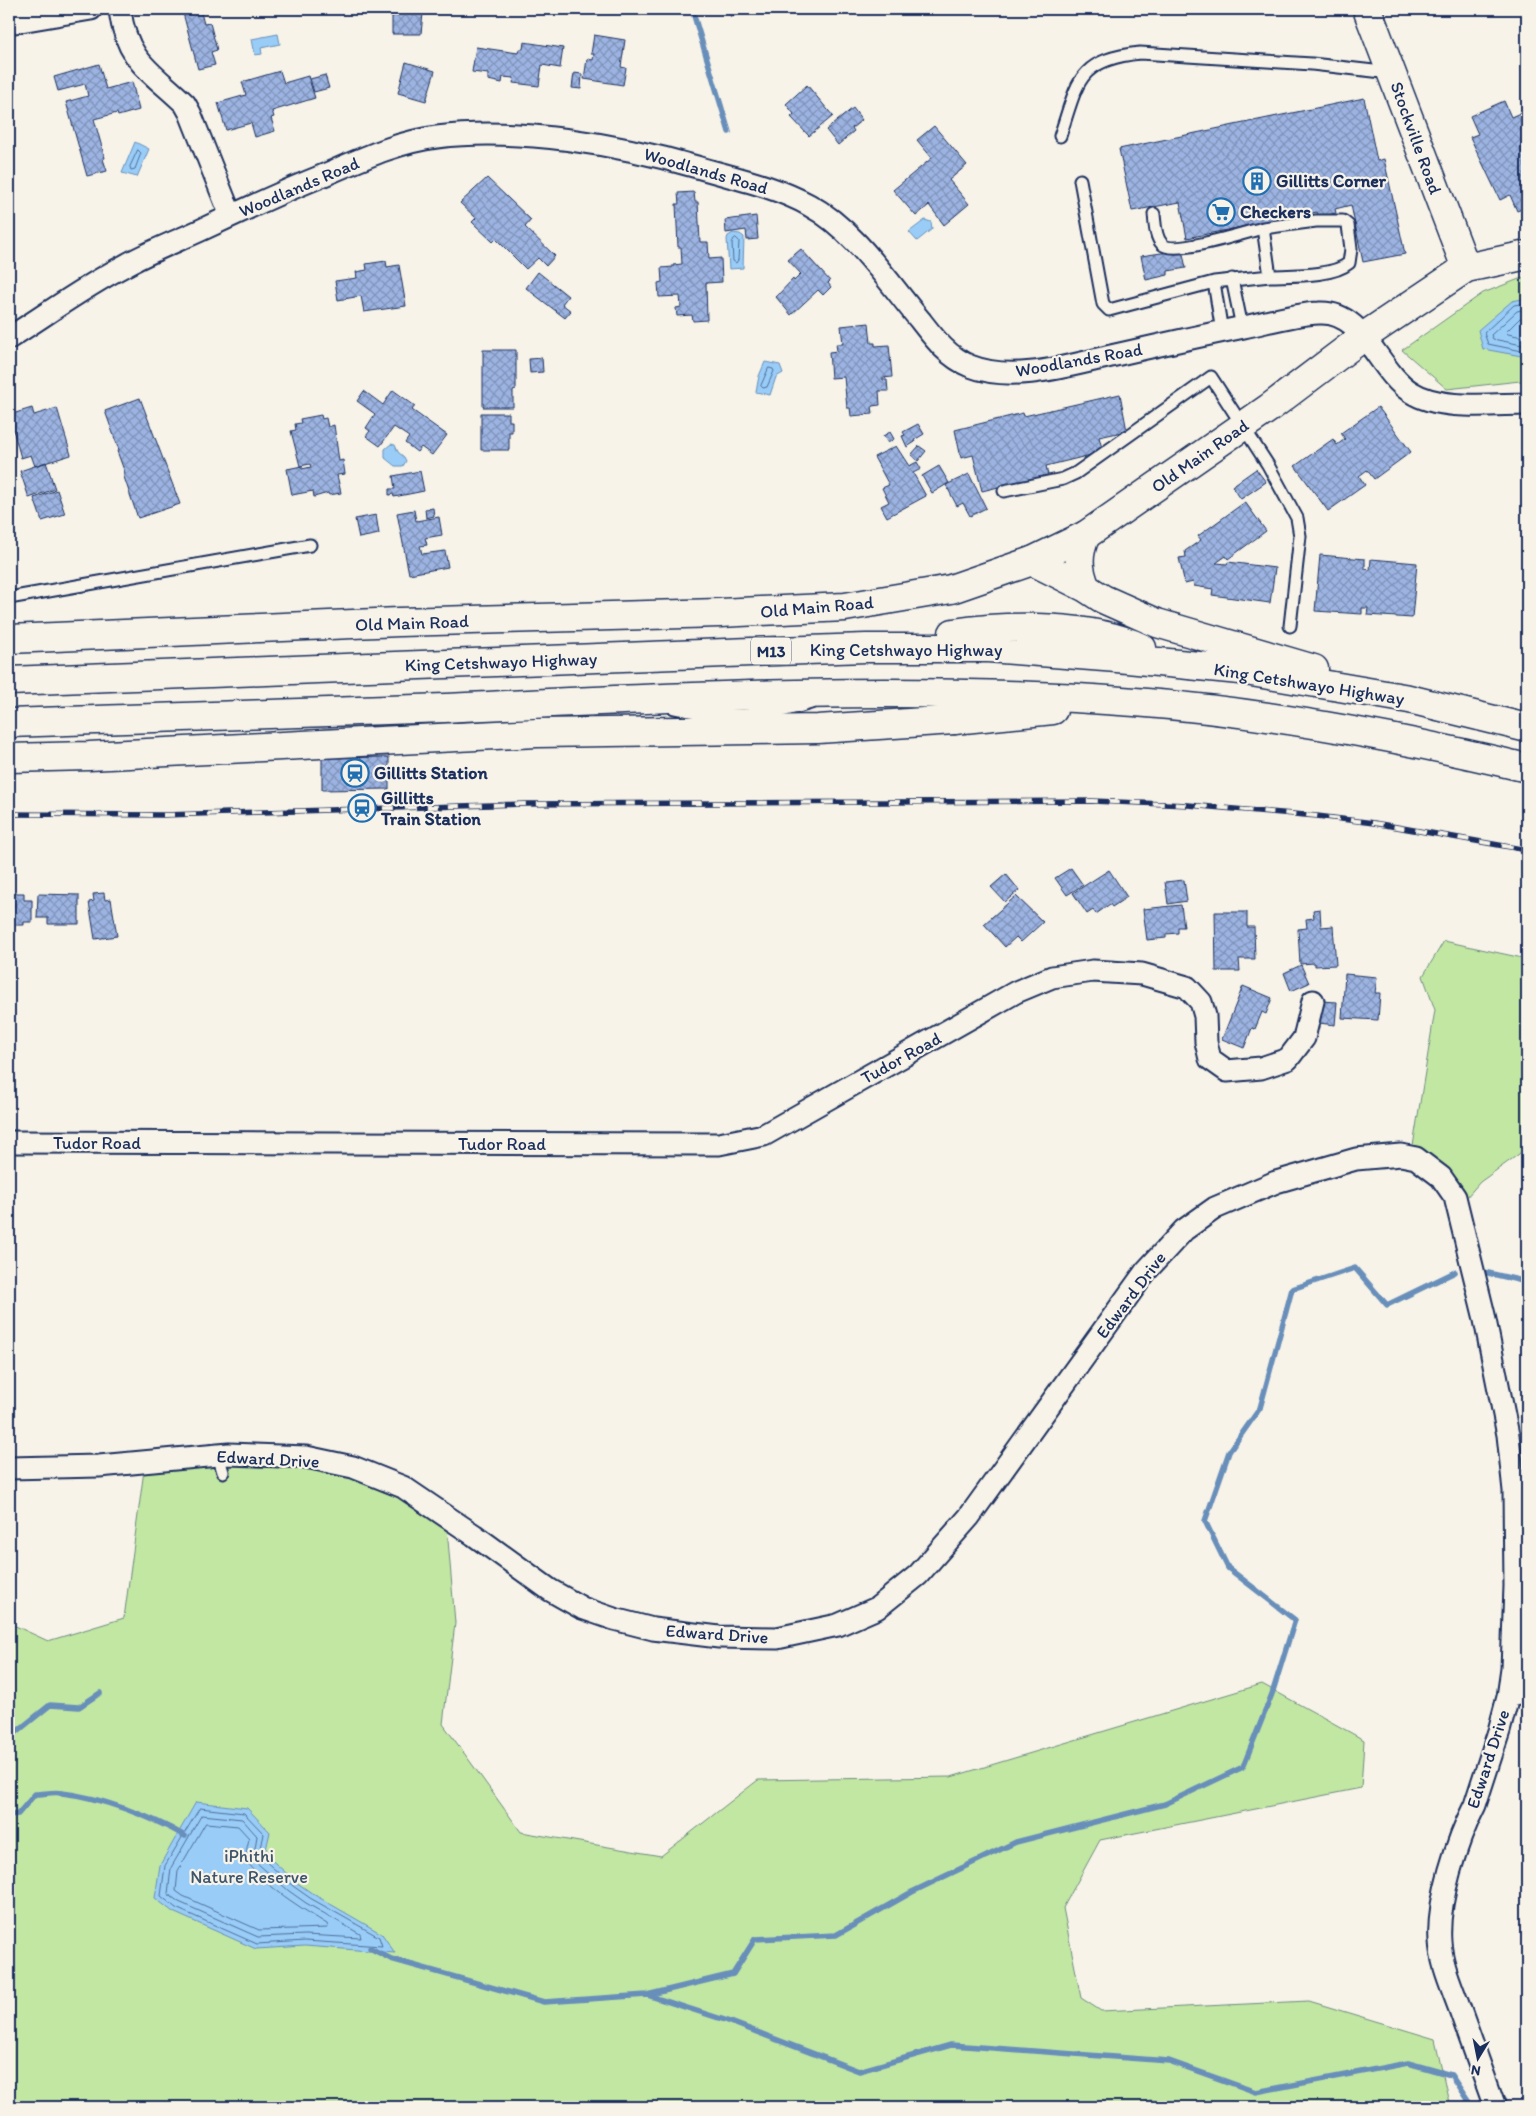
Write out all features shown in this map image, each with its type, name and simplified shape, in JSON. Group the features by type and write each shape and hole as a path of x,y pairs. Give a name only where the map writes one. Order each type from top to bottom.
{"main road":[{"name":"Stockville Road","path":"1367,9 1393,73 1433,186 1466,268"},
{"name":"Old Main Road","path":"9,639 399,622 720,614 845,607 951,589 1032,561 1086,535 1242,426 1363,337 1466,268 1527,255"},
{"path":"1086,535 1082,546 1079,571 1086,588"},
{"path":"1032,561 1086,588 1103,599 1157,622 1270,654 1409,700"},
{"name":"King Cetshwayo Highway","path":"9,681 618,657 894,648 988,648 1240,670 1409,700 1527,728"},
{"path":"9,723 836,694 1012,694 1137,702 1237,713 1373,733 1527,768"},
{"path":"9,758 89,756 537,733 818,729 954,720 1137,702"}],"street":[{"path":"9,23 91,9"},
{"path":"121,9 121,24 134,57 188,108 231,216"},
{"name":"Woodlands Road","path":"9,338 126,264 336,169 384,150 419,140 476,135 553,139 607,146 665,158 783,194 811,206 833,221 850,238 938,343 964,364 986,371 1018,374 1082,363 1232,329 1323,312 1346,318 1363,337 1394,379 1413,394 1440,402 1464,405 1527,404"},
{"name":"Tudor Road","path":"9,1142 719,1144 764,1135 1016,992 1052,977 1093,970 1142,974 1187,988 1200,1002 1205,1016 1206,1042 1210,1059 1227,1071 1261,1068 1288,1059 1304,1038 1313,1001"},
{"name":"Edward Drive","path":"9,1468 220,1463 306,1457 353,1467 403,1487 550,1590 582,1608 614,1620 654,1629 719,1637 777,1638 838,1625 878,1608 918,1576 969,1517 1146,1271 1184,1230 1215,1208 1276,1182 1356,1158 1400,1155 1416,1158 1428,1166 1448,1185 1455,1197 1484,1315 1508,1435 1514,1491 1514,1643 1518,1694 1449,1874 1441,1912 1440,1927 1444,1967 1495,2107"}],"lane":[{"path":"1060,136 1077,85 1084,74 1090,67 1124,55 1140,53 1312,64 1393,73"},
{"path":"1080,180 1103,304 1109,310 1214,282 1324,272 1344,267 1349,263 1351,256 1351,234 1348,225 1343,221 1316,221 1263,228 1202,243 1172,248 1164,246 1159,240 1154,214"},
{"path":"1263,228 1270,276"},
{"path":"1232,279 1232,329"},
{"path":"1214,282 1232,329"},
{"path":"1004,492 1063,479 1076,473 1211,377 1268,465 1299,522 1300,536 1290,626"},
{"path":"9,598 310,545"}],"green space":[{"path":"1527,276 1527,383 1520,381 1447,389 1402,350 1483,293"},
{"path":"1444,941 1527,959 1527,1145 1519,1154 1480,1182 1466,1198 1453,1176 1413,1146 1435,1010 1423,976"},
{"name":"iPhithi Nature Reserve","path":"306,1457 446,1516 455,1623 443,1724 521,1832 661,1856 758,1780 951,1777 1262,1684 1364,1740 1361,1788 1100,1840 1063,1908 1081,1998 1101,2011 1309,2001 1435,2039 1450,2107 1195,2107 1150,2100 1136,2107 9,2107 9,1623 48,1641 124,1618 145,1463"}],"water":[{"path":"278,34 280,44 261,48 262,54 255,55 252,39"},
{"path":"135,142 149,149 137,177 122,173"},
{"path":"925,220 931,222 932,229 917,241 909,232"},
{"path":"733,233 744,237 743,268 729,269 727,239"},
{"path":"1527,298 1527,357 1483,349 1478,330 1512,301"},
{"path":"765,362 780,365 783,373 776,377 770,395 756,392 759,376"},
{"path":"391,444 395,445 398,452 404,457 406,461 403,466 395,466 385,458 385,449"},
{"path":"196,1802 247,1808 270,1832 265,1854 296,1882 313,1894 382,1934 395,1953 305,1946 256,1949 173,1912 155,1898 160,1865"}],"building":[{"path":"200,9 204,24 210,23 217,50 211,52 215,65 198,69 183,13"},
{"path":"392,9 420,9 420,13 423,13 421,34 392,34"},
{"path":"727,9 741,9 742,10 731,17"},
{"path":"1522,9 1527,9 1527,25 1522,25"},
{"path":"594,35 625,40 621,67 626,68 623,85 584,79 587,59 593,60 594,54 591,54"},
{"path":"524,42 563,48 560,68 542,65 539,86 513,83 514,78 503,77 502,83 488,80 488,74 472,72 476,47 518,53 519,49 523,49"},
{"path":"406,62 435,71 426,101 398,93"},
{"path":"99,64 106,89 132,82 139,110 118,116 117,113 94,119 107,171 87,176 66,102 88,96 85,84 58,91 54,77"},
{"path":"280,71 284,83 308,76 315,98 272,111 274,117 271,118 275,131 255,137 251,123 226,130 218,103 246,95 242,82"},
{"path":"574,73 582,74 581,89 572,88"},
{"path":"325,75 329,88 314,92 310,79"},
{"path":"807,85 833,116 809,136 791,117 794,114 786,104"},
{"name":"Gillitts Corner","path":"1364,98 1377,161 1384,159 1405,254 1363,262 1351,205 1335,209 1336,213 1318,217 1317,212 1187,238 1180,202 1132,211 1119,149"},
{"path":"1504,101 1511,117 1520,113 1527,129 1527,207 1517,211 1510,195 1500,200 1470,137 1478,134 1470,116"},
{"path":"853,108 862,120 852,128 854,131 838,145 826,130"},
{"path":"934,126 967,165 949,180 969,204 944,225 929,205 916,216 893,190 932,158 917,140"},
{"path":"487,178 531,220 525,227 555,256 546,266 538,258 526,269 496,239 493,242 472,222 476,218 460,203"},
{"path":"694,192 695,202 698,202 700,242 708,242 709,259 721,258 722,282 706,283 707,320 693,321 692,315 677,316 676,308 681,307 680,296 659,297 658,283 662,282 661,268 682,264 681,247 678,247 676,204 679,204 678,193"},
{"path":"756,216 758,239 747,240 746,230 726,233 725,220"},
{"path":"801,249 830,281 828,283 831,287 823,295 818,290 791,315 776,297 793,279 794,281 801,274 788,260"},
{"path":"1182,250 1186,268 1168,271 1168,275 1146,280 1141,256"},
{"path":"386,261 387,267 399,265 406,306 364,312 361,296 338,300 335,281 357,278 356,272 367,270 366,264"},
{"path":"538,272 568,296 562,304 571,311 565,318 526,288"},
{"path":"869,323 871,343 875,343 875,346 889,345 892,377 883,378 883,380 887,380 888,391 879,391 880,405 872,406 873,414 851,416 850,408 847,408 844,377 831,378 829,352 837,351 836,344 843,344 841,326"},
{"path":"483,350 516,350 516,389 513,390 513,407 483,407"},
{"path":"542,358 543,372 530,373 529,359"},
{"path":"393,390 415,406 412,410 447,435 432,455 421,447 417,452 405,443 409,437 394,427 380,446 366,436 370,431 366,428 375,414 357,401 364,391 383,405"},
{"path":"1120,394 1127,431 1099,437 1103,452 1046,466 1048,475 982,491 973,455 961,458 955,430 1023,413 1024,416"},
{"path":"140,398 180,504 138,518 123,474 125,473 117,451 119,450 105,411"},
{"path":"1378,407 1411,452 1374,479 1367,470 1359,476 1365,485 1328,511 1295,466 1333,439 1337,445 1345,439 1341,433"},
{"path":"32,408 34,415 57,408 71,455 35,466 31,455 21,458 9,415"},
{"path":"481,413 509,413 509,421 512,421 512,432 509,432 509,450 481,450"},
{"path":"321,415 322,419 326,418 328,427 334,425 339,461 343,460 345,474 337,475 341,493 329,495 328,493 314,497 313,491 292,495 287,469 302,466 302,469 311,467 310,464 300,466 291,431 296,430 295,424 301,423 300,419"},
{"path":"918,424 924,434 907,447 902,436 905,435 903,432"},
{"path":"890,432 894,439 888,443 883,436"},
{"path":"896,446 909,466 917,462 921,469 913,473 926,496 887,517 881,506 889,502 882,488 889,485 874,457"},
{"path":"919,446 926,451 918,461 911,455"},
{"path":"9,451 13,462 9,464"},
{"path":"46,462 55,489 29,498 20,471"},
{"path":"939,466 949,483 932,493 922,476"},
{"path":"1256,469 1266,482 1241,499 1232,486"},
{"path":"420,471 424,491 394,497 393,494 389,495 389,489 395,489 393,476"},
{"path":"969,474 986,508 970,516 963,503 957,506 946,485"},
{"path":"57,490 65,514 42,521 34,498"},
{"path":"1245,502 1266,531 1228,559 1226,556 1216,563 1227,564 1228,562 1275,568 1270,603 1212,595 1213,589 1194,586 1193,582 1185,584 1179,558 1186,557 1185,551 1201,540 1198,536"},
{"path":"433,508 434,516 426,518 425,509"},
{"path":"414,510 416,521 439,517 442,535 425,538 427,545 420,546 422,554 445,551 448,567 409,574 397,513"},
{"path":"376,515 379,534 359,538 355,519"},
{"path":"1320,555 1365,559 1365,569 1370,570 1371,559 1417,563 1412,618 1367,615 1368,608 1362,608 1362,614 1315,611"},
{"name":"Gillitts Station","path":"389,757 389,789 322,790 322,758"},
{"path":"1071,868 1083,885 1067,895 1055,878"},
{"path":"1109,870 1127,897 1112,907 1110,904 1096,914 1093,910 1087,914 1073,893"},
{"path":"1006,874 1019,890 1005,902 991,887"},
{"path":"1184,880 1187,901 1168,904 1165,882"},
{"path":"9,893 24,893 24,900 32,900 32,922 24,922 24,925 14,925 14,929 9,929"},
{"path":"104,893 105,900 111,899 117,936 95,939 89,902 94,901 93,894"},
{"path":"38,894 79,895 79,924 48,924 48,918 37,918"},
{"path":"1016,896 1043,922 1021,942 1016,937 1005,947 984,924"},
{"path":"1181,905 1184,927 1178,927 1178,933 1166,934 1166,938 1147,940 1143,909"},
{"path":"1320,909 1321,927 1333,926 1336,965 1315,966 1315,963 1300,964 1298,929 1307,928 1306,919 1314,918 1313,910"},
{"path":"1215,912 1247,912 1247,927 1254,927 1255,959 1239,959 1240,971 1216,971"},
{"path":"1301,965 1309,983 1291,991 1284,973"},
{"path":"1345,974 1377,977 1375,993 1380,993 1378,1020 1342,1018"},
{"path":"1243,986 1272,998 1266,1014 1262,1012 1255,1029 1252,1028 1244,1048 1222,1039"},
{"path":"1321,1001 1337,1002 1335,1025 1319,1023"}],"waterway":[{"path":"692,9 729,132"},
{"path":"647,1995 733,1974 755,1939 836,1935 912,1892 1016,1842 1165,1804 1243,1767 1272,1694 1295,1620 1228,1568 1205,1521 1229,1452 1260,1408 1292,1289 1355,1268 1387,1305 1455,1272"},
{"path":"1484,1272 1527,1282"},
{"path":"9,1738 50,1705 79,1707 100,1693"},
{"path":"9,1815 18,1814 35,1794 59,1792 109,1803 157,1822 185,1836"},
{"path":"370,1948 391,1959 544,2002 647,1995 728,2021 859,2071 951,2045 1169,2061 1256,2092 1408,2063 1451,2075 1472,2107"}],"railway":[{"path":"9,814 164,815 524,804 1092,801 1188,805 1317,816 1374,823 1527,850"}],"place":[{"name":"Gillitts Corner","path":"1257,181"},
{"name":"Checkers","path":"1221,212"},
{"name":"Gillitts Station","path":"355,773"},
{"name":"Gillitts Train Station","path":"362,808"}]}
